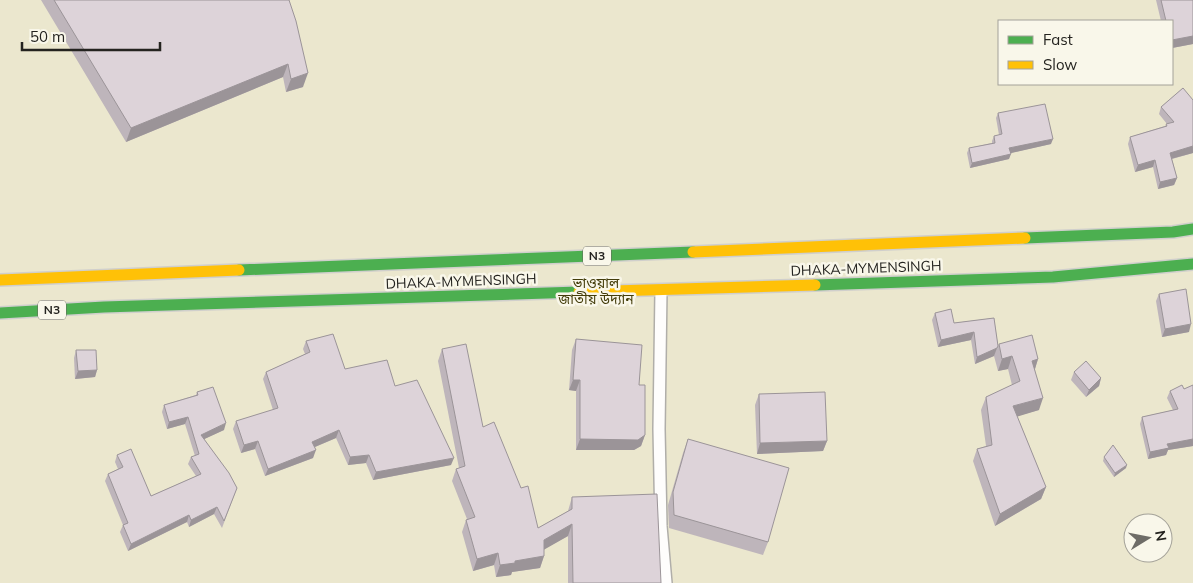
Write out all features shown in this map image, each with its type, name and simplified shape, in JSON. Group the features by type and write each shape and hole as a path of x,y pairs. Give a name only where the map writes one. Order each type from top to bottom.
{"highway":[{"name":"DHAKA-MYMENSINGH","path":"0,280 958,242 1173,232 1193,229"},
{"name":"DHAKA-MYMENSINGH","path":"0,313 114,307 1053,277 1193,264"}],"lane":[{"path":"661,290 659,429 661,526 666,583"}],"green space":[{"name":"ভাওয়াল জাতীয় উদ্যান","path":"0,0 1193,0 1193,583 0,583"}],"building":[{"path":"54,0 289,0 308,73 291,79 288,64 131,128"},
{"path":"1161,0 1193,0 1193,36 1173,40 1173,20 1166,20"},
{"path":"1183,88 1193,100 1193,146 1170,153 1177,178 1160,182 1155,160 1138,165 1130,137 1167,126 1166,124 1174,122 1161,107"},
{"path":"1045,104 1053,139 1009,148 1011,154 972,163 969,148 995,143 994,136 1002,134 998,113"},
{"path":"1186,289 1191,324 1165,329 1159,294"},
{"path":"951,309 954,323 994,318 997,348 977,357 974,332 941,340 935,313"},
{"path":"333,334 345,369 387,360 395,386 417,380 454,458 376,472 369,455 350,457 339,430 312,442 316,450 268,469 258,441 244,445 236,421 278,408 266,372 310,352 306,341"},
{"path":"1032,335 1038,359 1032,361 1043,398 1013,406 1046,487 1000,514 977,449 992,445 986,397 1020,381 1012,356 1002,359 999,344"},
{"path":"576,339 642,345 639,385 645,385 645,435 638,440 580,439 580,380 573,380"},
{"path":"466,344 483,427 494,422 521,488 528,486 538,528 572,509 572,497 657,494 661,583 573,583 572,524 544,540 544,556 500,565 498,553 477,559 466,520 475,517 456,469 465,466 442,349"},
{"path":"76,350 96,350 97,370 78,371"},
{"path":"1086,361 1101,378 1089,390 1074,372"},
{"path":"1182,385 1184,389 1193,385 1193,439 1167,444 1169,448 1150,452 1142,417 1178,409 1170,391"},
{"path":"213,387 226,423 201,435 229,473 237,488 224,521 217,507 191,520 189,515 131,544 123,525 128,523 108,474 123,467 117,455 131,449 151,496 201,474 191,457 199,454 188,417 169,422 164,405 198,395 197,392"},
{"path":"825,392 827,441 760,443 759,394"},
{"path":"688,439 789,468 768,542 674,515 673,492"},
{"path":"1113,445 1127,465 1115,473 1104,457"}],"traffic: fast":[{"path":"1025,238 1173,232 1193,229"},
{"path":"239,270 693,252"},
{"path":"815,285 1053,277 1193,264"},
{"path":"0,313 104,307 579,292"}],"traffic: slow":[{"path":"693,252 1025,238"},
{"path":"0,280 239,270"},
{"path":"579,292 815,285"}]}
